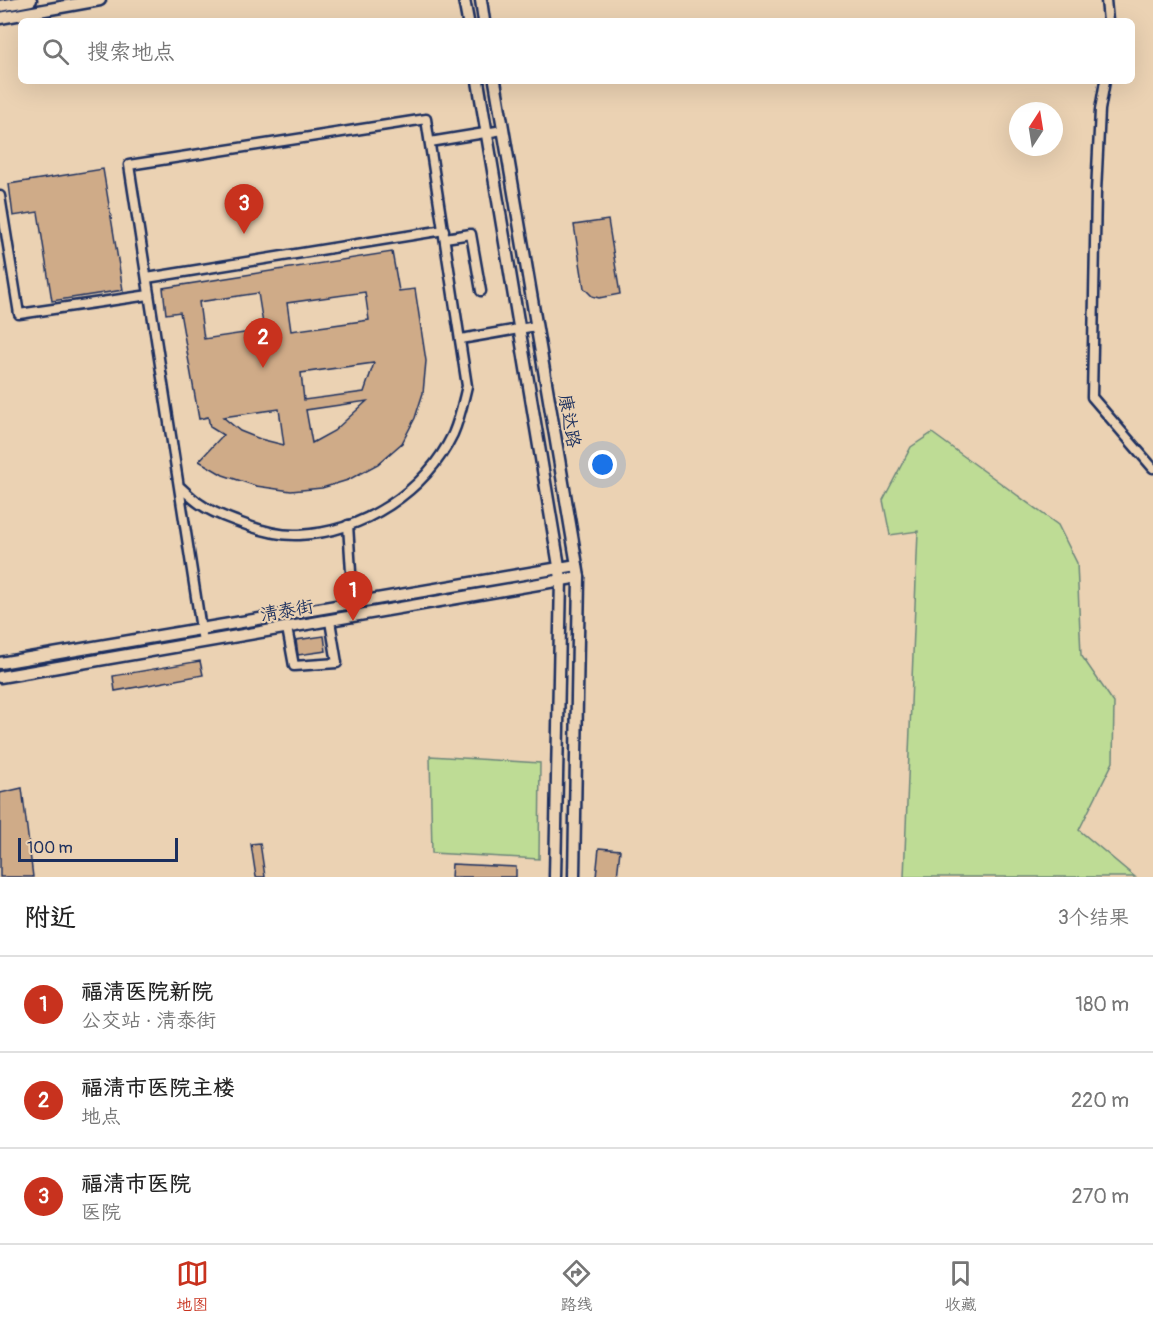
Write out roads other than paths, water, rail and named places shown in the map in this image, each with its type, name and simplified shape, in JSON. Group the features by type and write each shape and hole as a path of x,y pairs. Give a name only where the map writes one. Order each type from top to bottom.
{"street":[{"path":"0,6 31,0"},
{"path":"0,18 100,0"},
{"path":"1106,0 1108,18"},
{"path":"482,1 484,18"},
{"path":"464,2 467,18"},
{"name":"康达路","path":"479,84 560,568 555,877"},
{"name":"康达路","path":"495,84 579,577 574,877"},
{"path":"1104,84 1100,110 1096,192 1092,398 1153,468"},
{"path":"179,486 200,505 228,519 262,530 297,535 328,531 382,510 404,494 417,484 448,442 462,409 466,386 426,119 129,165 203,642"},
{"path":"430,142 503,130"},
{"path":"0,196 19,314 149,295"},
{"path":"147,278 444,234 471,234 481,291"},
{"path":"460,339 536,326"},
{"path":"348,525 353,603"},
{"name":"清泰街","path":"0,663 577,565"},
{"name":"清泰街","path":"0,677 579,577"},
{"path":"287,628 294,666 337,663 330,621"}],"place":[{"name":"福清市医院","path":"244,234"},
{"name":"福清市医院主楼","path":"263,368"},
{"name":"福清医院新院","path":"353,621"}]}
